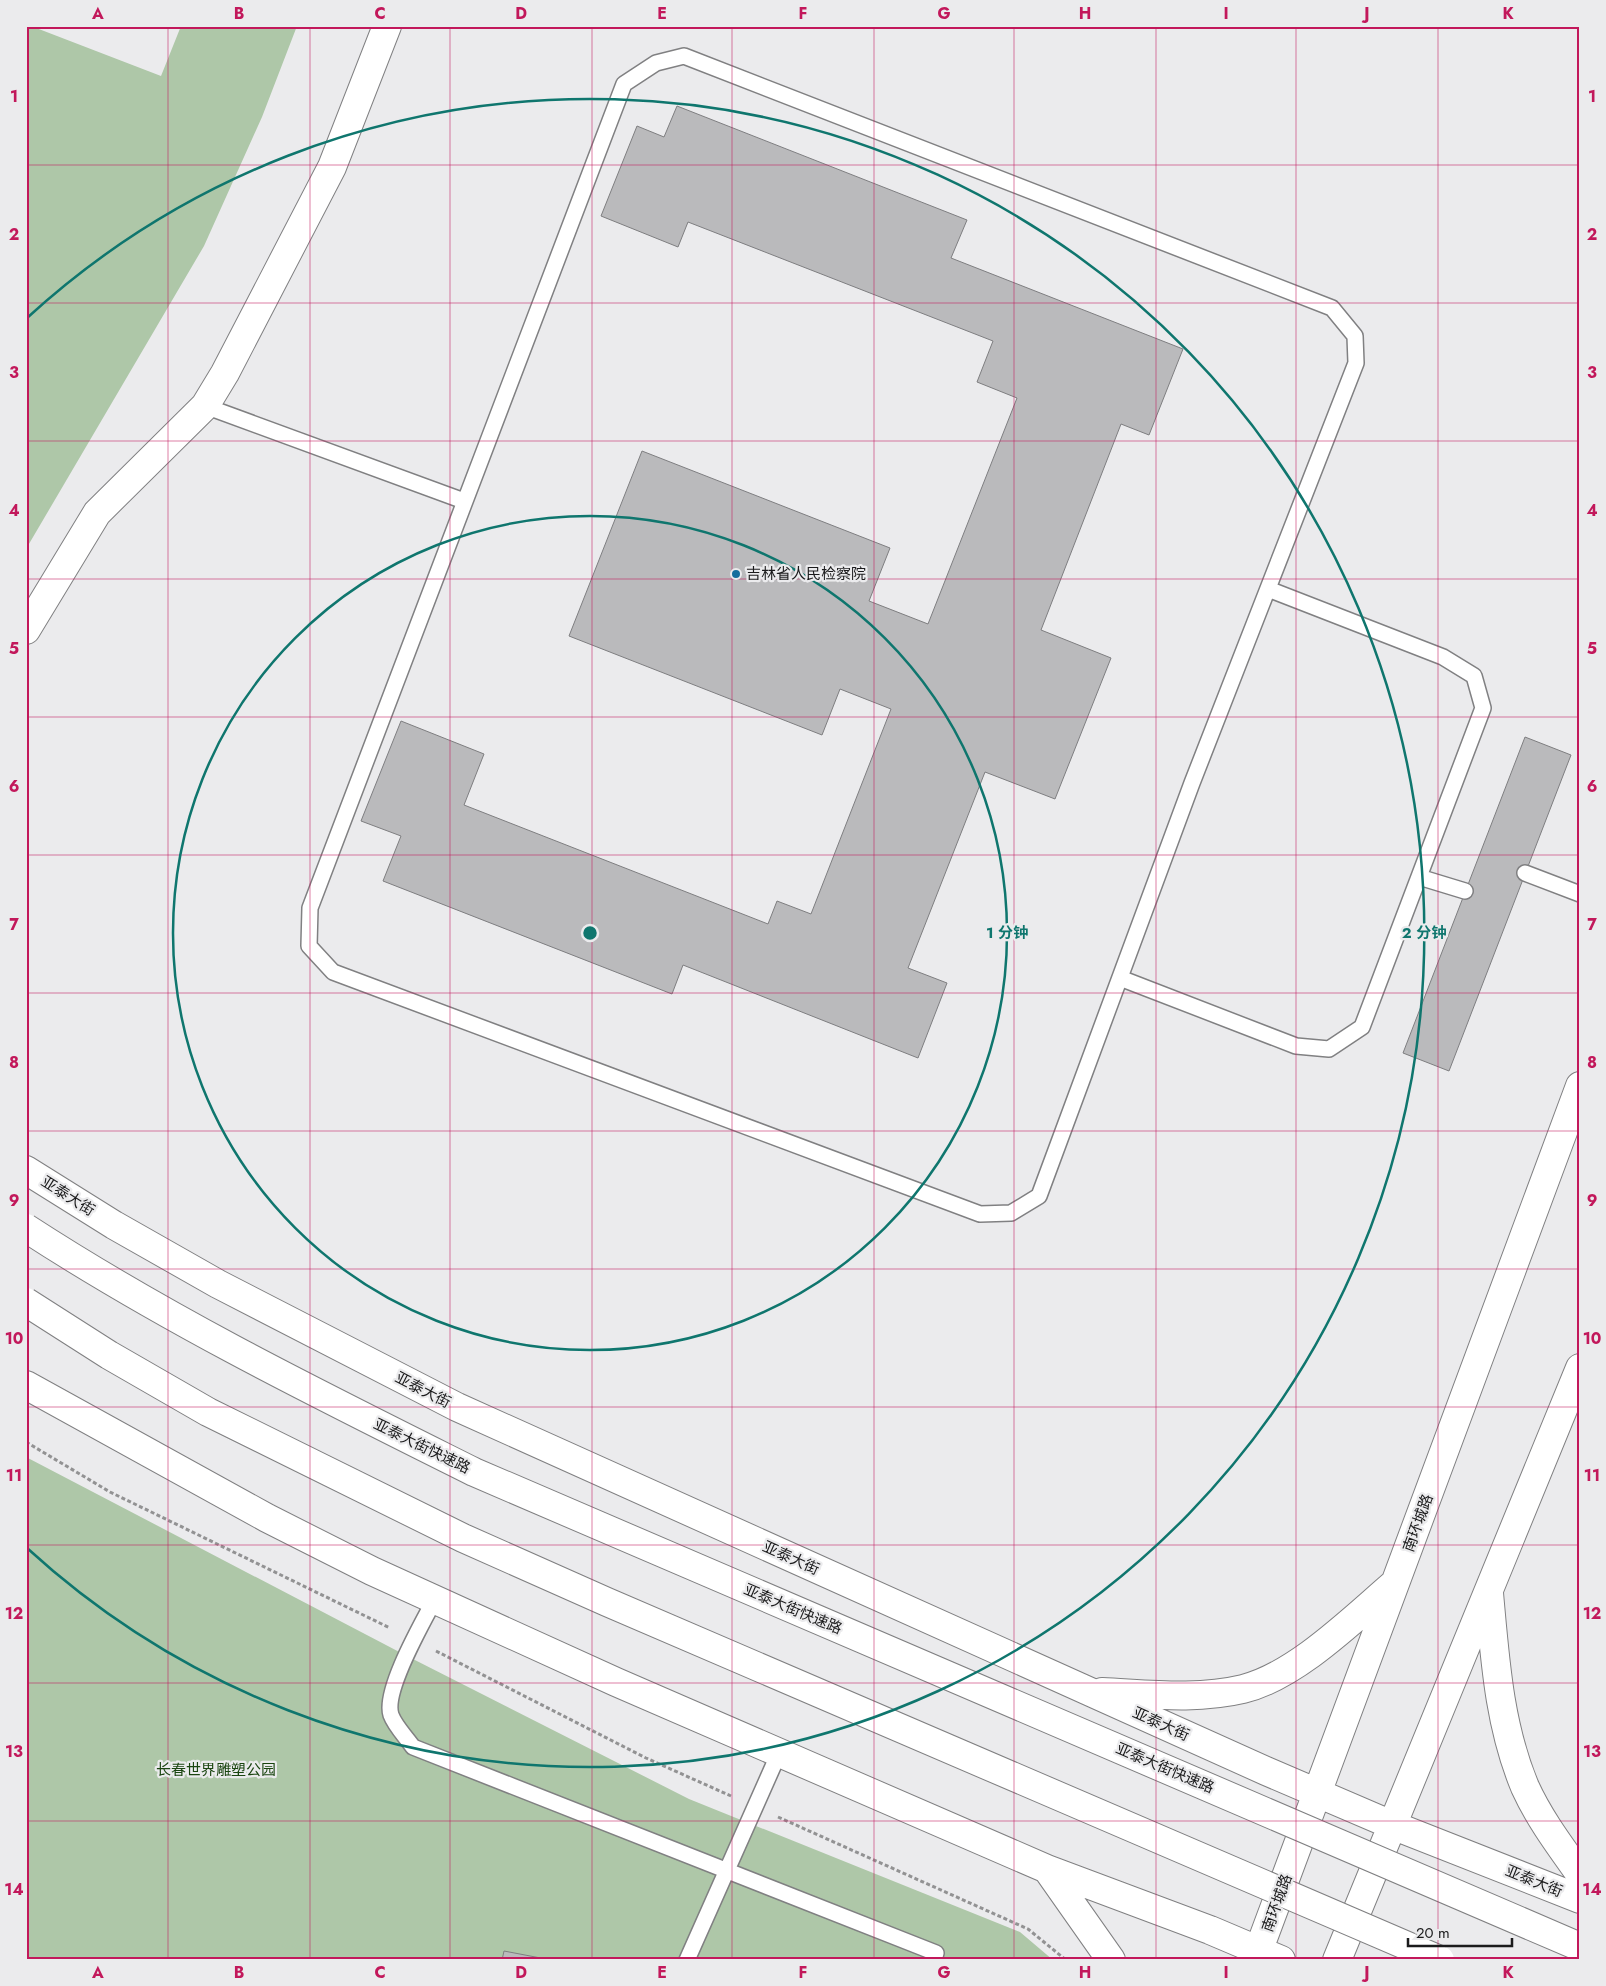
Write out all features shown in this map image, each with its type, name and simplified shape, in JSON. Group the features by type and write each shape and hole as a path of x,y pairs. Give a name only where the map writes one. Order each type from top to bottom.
{"main road":[{"path":"26,630 97,513 206,406 226,373 332,167 387,26"},
{"name":"南环城路","path":"1265,1957 1318,1793 1580,1086"},
{"name":"亚泰大街","path":"26,1170 114,1225 218,1284 457,1408 1086,1691 1318,1793 1392,1825 1580,1899"},
{"name":"亚泰大街快速路","path":"26,1228 167,1314 338,1404 474,1472 1580,1948"},
{"path":"26,1302 109,1355 208,1412 463,1538 616,1606 1440,1960"},
{"path":"1337,1960 1580,1368"},
{"path":"26,1385 267,1518 372,1572 616,1682 1048,1869 1210,1930 1265,1957"},
{"path":"1086,1691 1166,1696 1208,1694 1243,1689 1269,1680 1321,1647 1396,1583"},
{"path":"1488,1590 1498,1690 1509,1740 1526,1787 1554,1837 1580,1874"},
{"path":"1048,1869 1111,1960"}],"lane":[{"path":"684,56 1332,308 1355,336 1356,363 1268,589 1192,783 1039,1196 1012,1213 980,1214 333,972 309,946 310,908 624,84 656,62 684,56"},
{"path":"206,406 464,501"},
{"path":"1120,978 1296,1046 1329,1048 1362,1028 1483,708 1474,676 1443,656 1268,589"},
{"path":"1525,873 1580,894"},
{"path":"1419,877 1465,891"},
{"path":"435,1599 392,1689 391,1714 412,1747 936,1953 934,1960"},
{"path":"687,1960 754,1807 780,1753"}],"path":[{"path":"26,1442 110,1492 414,1640 646,1758 1028,1929 1066,1960"}],"green space":[{"path":"26,26 31,26 161,76 181,26 297,26 262,117 204,246 26,549"},
{"name":"长春世界雕塑公园","path":"26,1457 407,1656 689,1799 1020,1932 1053,1960 26,1960"}],"building":[{"name":"吉林省人民检察院","path":"677,106 967,220 951,258 1183,349 1149,435 1121,424 1041,630 1111,658 1055,799 985,772 908,968 947,983 918,1058 683,965 672,994 383,881 401,836 361,821 401,721 484,754 464,805 768,924 777,901 811,914 891,709 840,689 822,735 569,636 642,451 890,548 869,601 928,624 1017,398 977,382 993,341 688,222 678,247 601,216 637,126 664,137"},
{"path":"1525,737 1571,755 1449,1071 1403,1053"},
{"path":"504,1951 551,1960 502,1960"}],"place":[{"name":"吉林省人民检察院","path":"736,574"}]}
